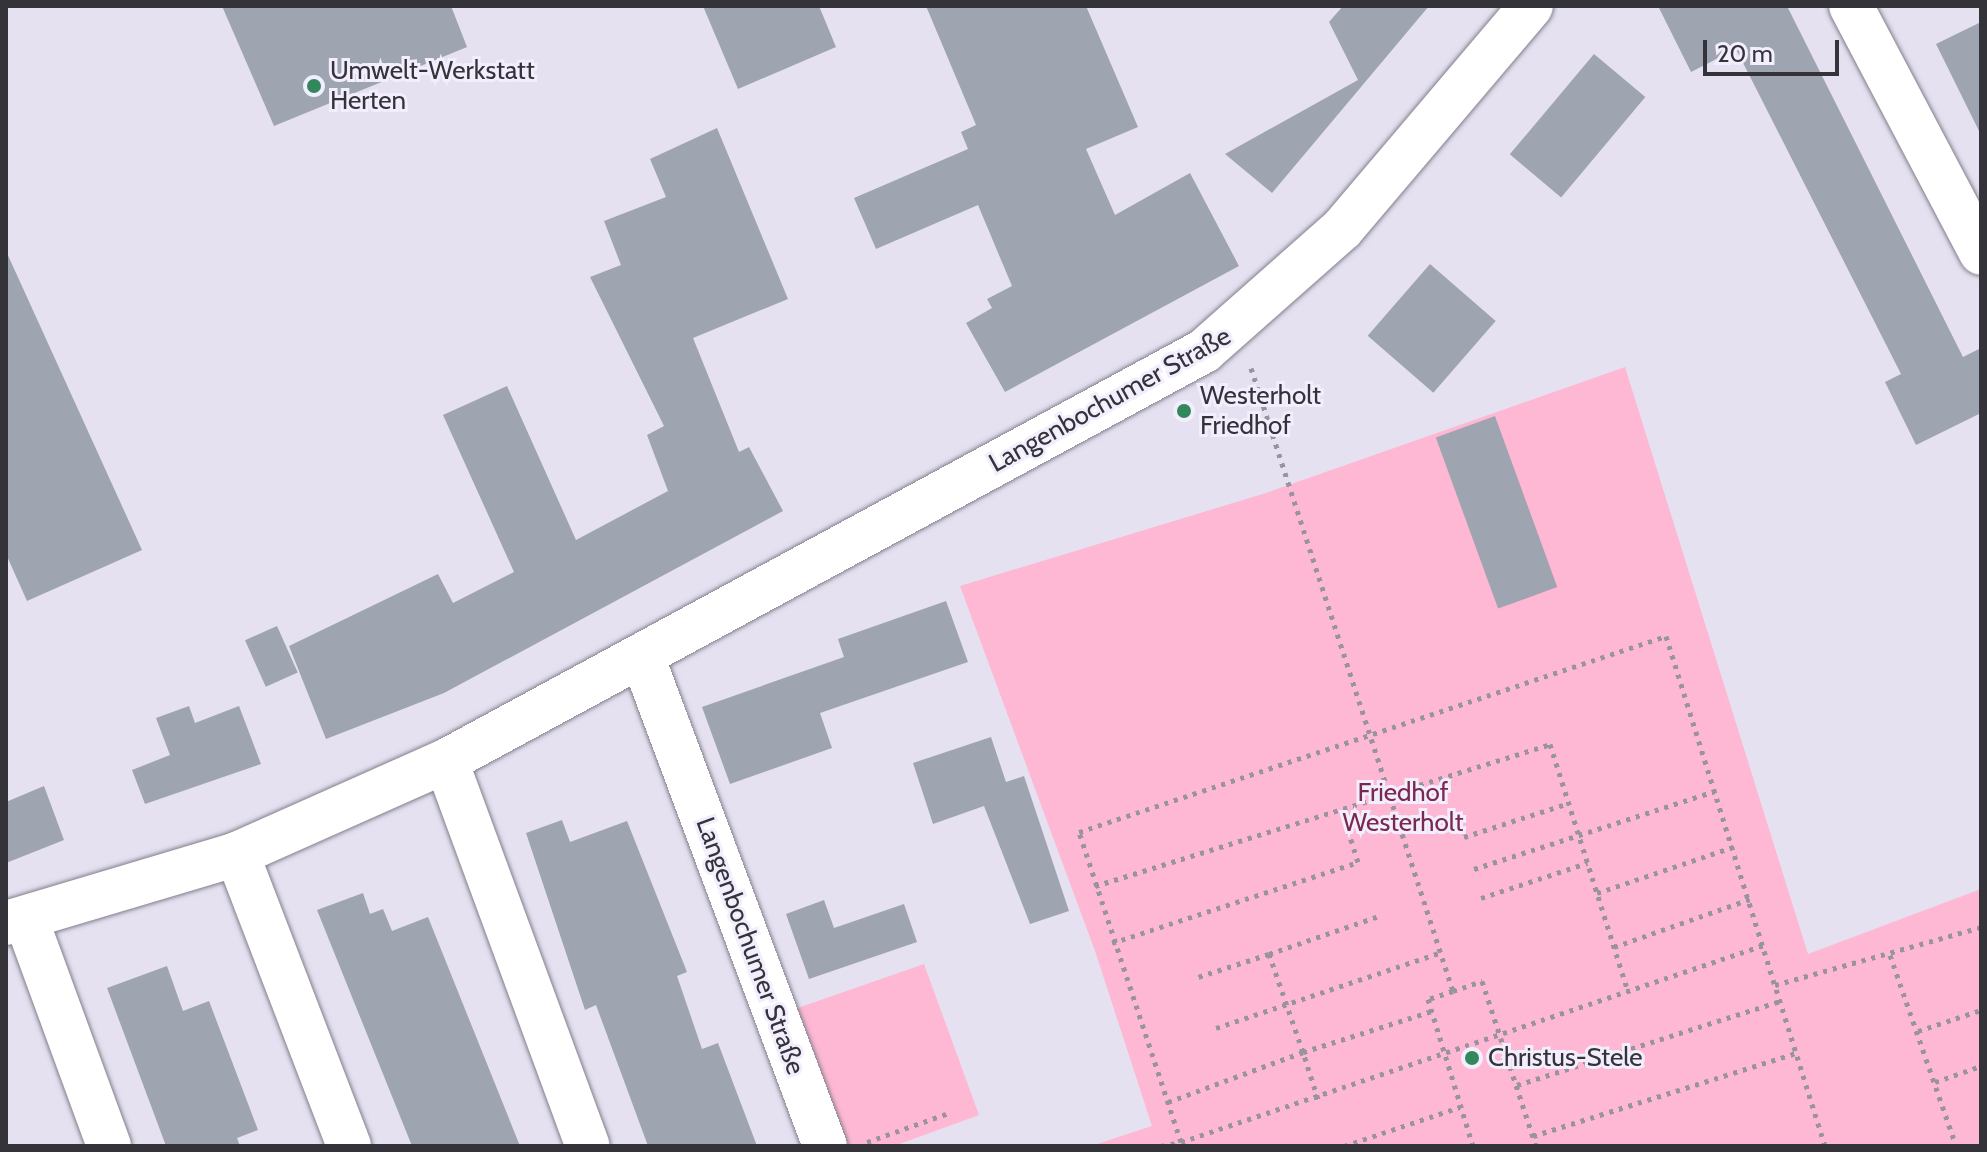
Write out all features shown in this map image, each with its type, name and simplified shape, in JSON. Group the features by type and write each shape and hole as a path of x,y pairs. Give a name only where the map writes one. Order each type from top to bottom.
{"street":[{"name":"Langenbochumer Straße","path":"109,1146 16,921 237,854 446,761 1237,329 1342,229 1531,6"},
{"path":"1851,6 1981,253"},
{"name":"Langenbochumer Straße","path":"642,656 825,1146"},
{"path":"446,761 588,1146"},
{"path":"237,854 349,1146"}],"path":[{"path":"1237,329 1375,737 1389,793 1453,991"},
{"path":"1181,1142 1112,943 1079,832 1375,737 1666,636 1825,1146"},
{"path":"1095,886 1550,744 1628,992"},
{"path":"1474,869 1715,791"},
{"path":"1464,837 1569,803"},
{"path":"1112,943 1358,862 1341,808"},
{"path":"1597,893 1733,847"},
{"path":"1481,898 1587,863"},
{"path":"1614,947 1750,899"},
{"path":"1198,977 1379,916"},
{"path":"1775,985 1981,927"},
{"path":"1161,1146 1444,1057 1499,1035 1764,945"},
{"path":"1216,1028 1442,952"},
{"path":"1269,954 1318,1099"},
{"path":"1890,955 1956,1146"},
{"path":"1473,1146 1428,999 1482,981 1536,1146"},
{"path":"1517,1085 1781,1001"},
{"path":"1918,1031 1981,1010"},
{"path":"1168,1102 1303,1052 1432,1011"},
{"path":"1533,1136 1797,1053"},
{"path":"1935,1082 1981,1066"},
{"path":"1344,1146 1460,1107"},
{"path":"855,1146 949,1113"}],"green space":[{"name":"Friedhof Westerholt","path":"1625,367 1808,954 1981,889 1981,1146 1091,1146 1152,1126 1095,951 960,586 1266,493"},
{"path":"924,964 979,1115 894,1146 841,1146 792,1010"}],"building":[{"name":"Umwelt-Werkstatt Herten","path":"222,6 451,6 467,47 274,126"},
{"path":"703,6 819,6 836,47 738,89"},
{"path":"926,6 1086,6 1138,127 1086,149 1115,215 1190,173 1239,266 1005,392 966,323 992,308 987,299 1012,286 978,205 876,249 854,198 968,149 961,132 976,125"},
{"path":"1343,6 1429,6 1272,193 1225,154 1358,80 1329,22"},
{"path":"1658,6 1787,6 1963,357 1981,348 1981,413 1916,445 1885,382 1901,374 1736,49 1691,72"},
{"path":"1981,22 1981,135 1936,44"},
{"path":"1594,54 1645,97 1561,197 1510,154"},
{"path":"717,128 788,299 693,338 739,452 749,447 783,511 444,693 326,739 289,646 438,574 453,603 514,572 443,415 507,386 576,540 668,491 647,435 664,426 590,277 621,265 604,221 666,197 650,159"},
{"path":"6,251 142,550 27,601 6,554"},
{"path":"1430,264 1496,321 1433,393 1368,336"},
{"path":"1495,416 1557,587 1498,609 1436,438"},
{"path":"946,601 968,662 820,713 832,748 730,784 702,707 844,657 838,639"},
{"path":"277,626 298,673 266,687 245,640"},
{"path":"189,706 195,723 239,706 261,764 145,804 132,770 170,755 156,718"},
{"path":"991,737 1006,782 1024,776 1069,911 1030,924 984,806 933,824 913,763"},
{"path":"44,786 64,840 6,863 6,802"},
{"path":"562,820 570,842 627,821 687,972 677,976 702,1049 718,1043 757,1146 648,1146 596,1005 585,1010 526,833"},
{"path":"363,893 370,914 383,909 392,931 428,917 520,1146 412,1146 317,910"},
{"path":"824,900 834,928 904,904 917,942 809,979 786,914"},
{"path":"167,966 183,1011 209,1001 258,1130 237,1138 240,1146 166,1146 107,988"}],"place":[{"name":"Umwelt-Werkstatt Herten","path":"314,86"},
{"name":"Westerholt Friedhof","path":"1184,411"},
{"name":"Christus-Stele","path":"1472,1058"}]}
